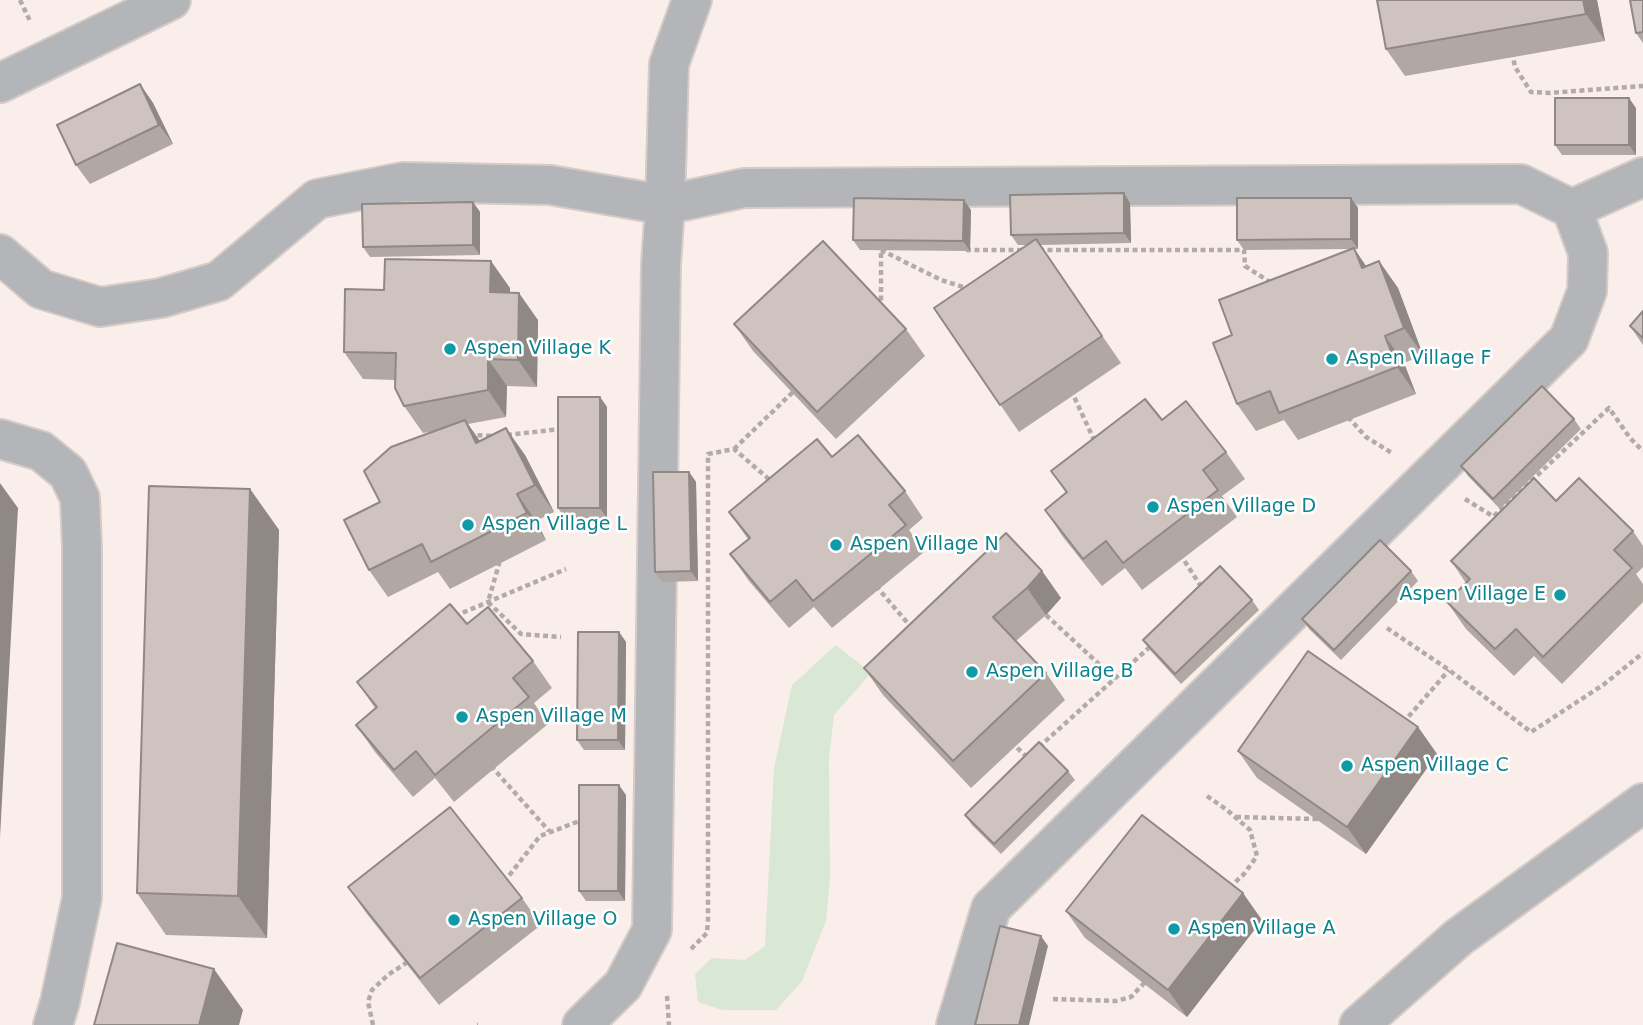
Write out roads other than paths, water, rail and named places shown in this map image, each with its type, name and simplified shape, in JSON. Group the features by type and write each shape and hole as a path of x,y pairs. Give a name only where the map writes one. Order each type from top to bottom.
{"street":[{"path":"0,83 172,0"},
{"path":"582,1025 623,985 652,930 661,264 669,64 692,0"},
{"path":"1572,209 1643,177"},
{"path":"0,254 41,289 100,307 160,298 219,281 317,199 403,182 550,185 665,205 744,188 1521,184 1572,209 1588,253 1587,290 1569,339 991,908 956,1025"},
{"path":"0,439 41,452 68,474 80,498 82,898 53,1025"},
{"path":"1359,1025 1459,937 1643,803"}],"place":[{"name":"Aspen Village K","path":"450,349"},
{"name":"Aspen Village F","path":"1332,359"},
{"name":"Aspen Village D","path":"1153,507"},
{"name":"Aspen Village L","path":"468,525"},
{"name":"Aspen Village N","path":"836,545"},
{"name":"Aspen Village E","path":"1560,595"},
{"name":"Aspen Village B","path":"972,672"},
{"name":"Aspen Village M","path":"462,717"},
{"name":"Aspen Village C","path":"1347,766"},
{"name":"Aspen Village O","path":"454,920"},
{"name":"Aspen Village A","path":"1174,929"}]}
